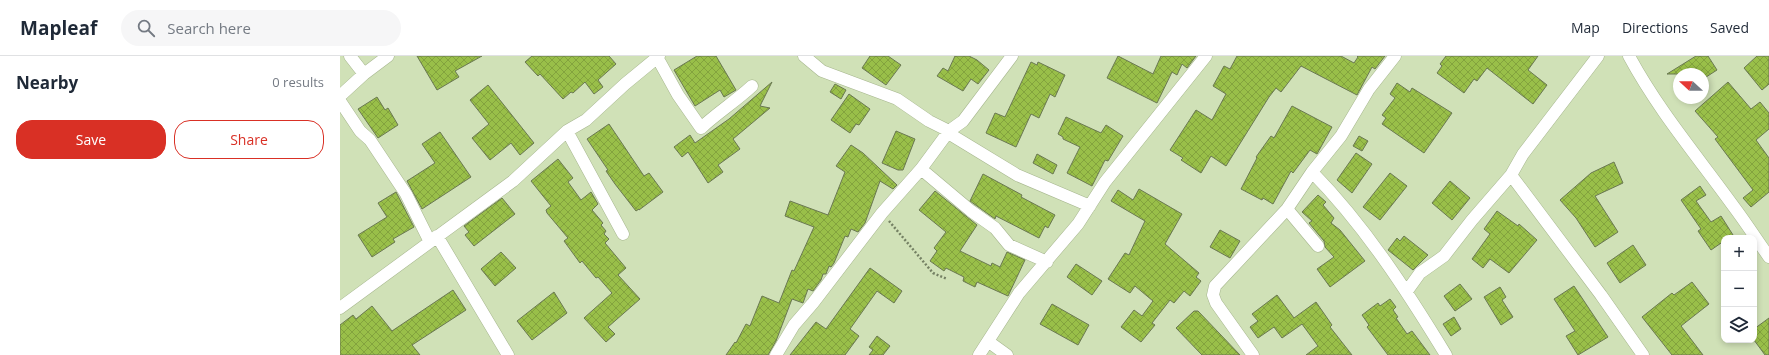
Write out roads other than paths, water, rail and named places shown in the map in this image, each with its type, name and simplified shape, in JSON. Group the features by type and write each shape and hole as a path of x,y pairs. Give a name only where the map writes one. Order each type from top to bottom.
{"street":[{"path":"350,56 364,74"},
{"path":"340,96 364,74 388,56"},
{"path":"804,56 822,71 897,99 929,121 949,131 953,136 1017,175 1090,206"},
{"path":"776,355 794,325 813,303 882,213 921,169 949,131 963,121 1012,56"},
{"path":"979,355 989,342 1019,293 1078,224 1105,182 1206,56"},
{"path":"1253,355 1216,303 1214,291 1215,286 1287,209 1312,172 1341,136 1369,89 1394,56"},
{"path":"1407,292 1420,273 1444,256 1472,220 1511,175 1528,148 1598,56"},
{"path":"1629,56 1642,80 1673,126 1734,207 1769,257"},
{"path":"340,308 513,181 567,131 586,120 625,84 658,57 678,95 701,128 717,114 730,106 752,86"},
{"path":"340,101 360,131 370,140 406,194 508,355"},
{"path":"567,131 623,234"},
{"path":"921,169 971,211 995,228 1009,245 1047,262"},
{"path":"1312,172 1338,199 1407,292 1446,355"},
{"path":"1511,175 1601,295 1643,355"},
{"path":"1287,209 1318,246"},
{"path":"989,342 1007,355"}]}
